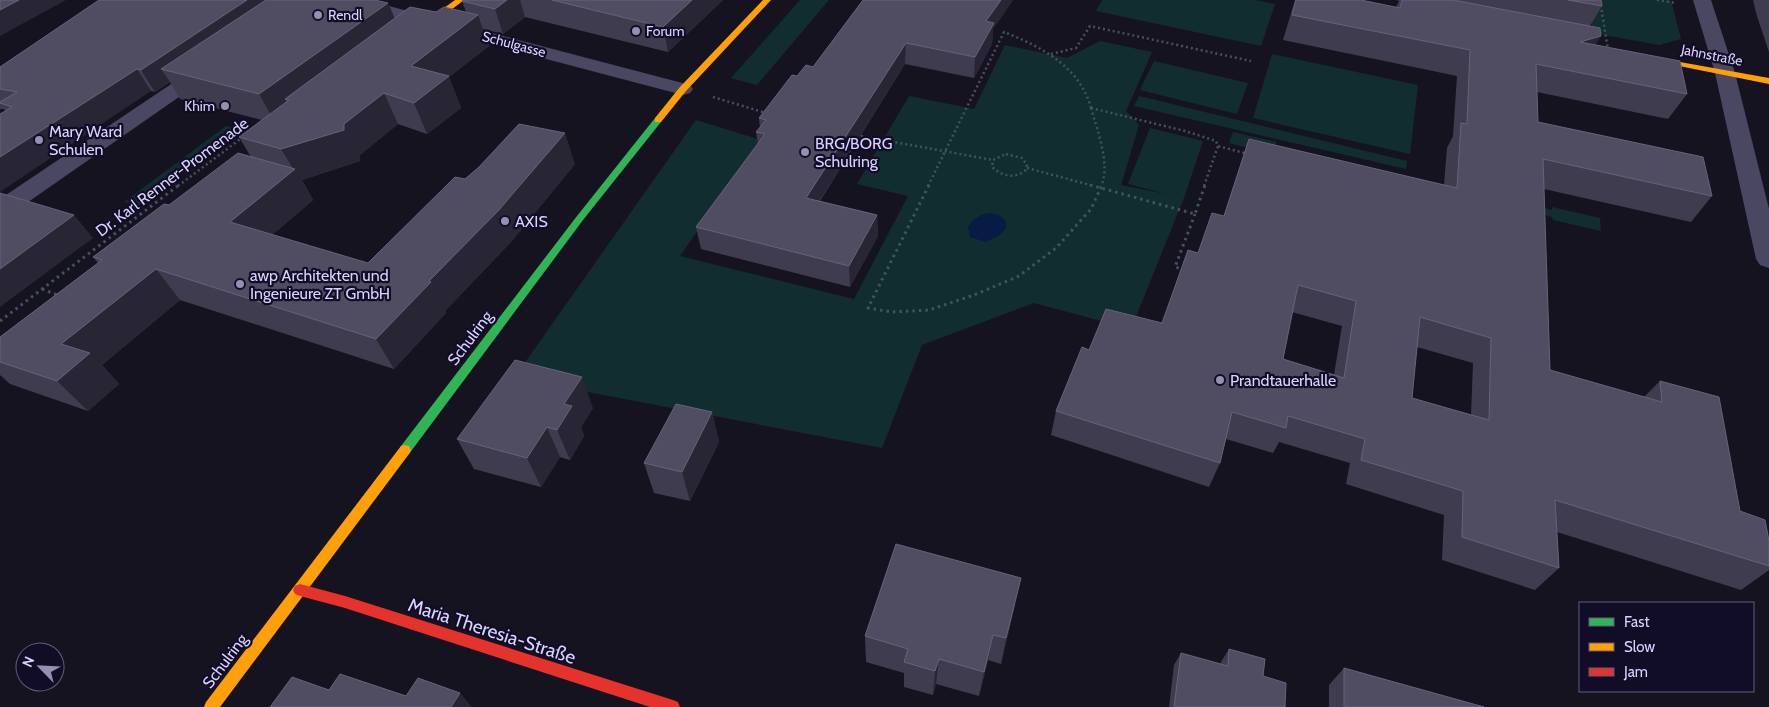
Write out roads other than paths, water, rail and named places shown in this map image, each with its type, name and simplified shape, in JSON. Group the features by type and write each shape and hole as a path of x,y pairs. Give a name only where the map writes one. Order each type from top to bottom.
{"main road":[{"path":"410,36 460,0"},
{"name":"Schulring","path":"211,707 580,218 684,89 767,0"},
{"name":"Jahnstraße","path":"1608,50 1769,81"},
{"name":"Maria Theresia-Straße","path":"300,590 345,602 673,707"}],"street":[{"name":"Schulgasse","path":"344,0 684,89"},
{"path":"1702,0 1725,73 1769,260"},
{"path":"0,210 222,58"}],"water":[{"path":"990,213 999,215 1006,221 1006,229 998,236 986,242 970,237 968,227 970,224 977,217"}],"place":[{"name":"Rendl","path":"318,15"},
{"name":"Forum","path":"636,31"},
{"name":"Khim","path":"225,106"},
{"name":"Mary Ward Schulen","path":"39,140"},
{"name":"BRG/BORG Schulring","path":"805,152"},
{"name":"AXIS","path":"505,221"},
{"name":"awp Architekten und Ingenieure ZT GmbH","path":"240,284"},
{"name":"Prandtauerhalle","path":"1220,380"}]}
